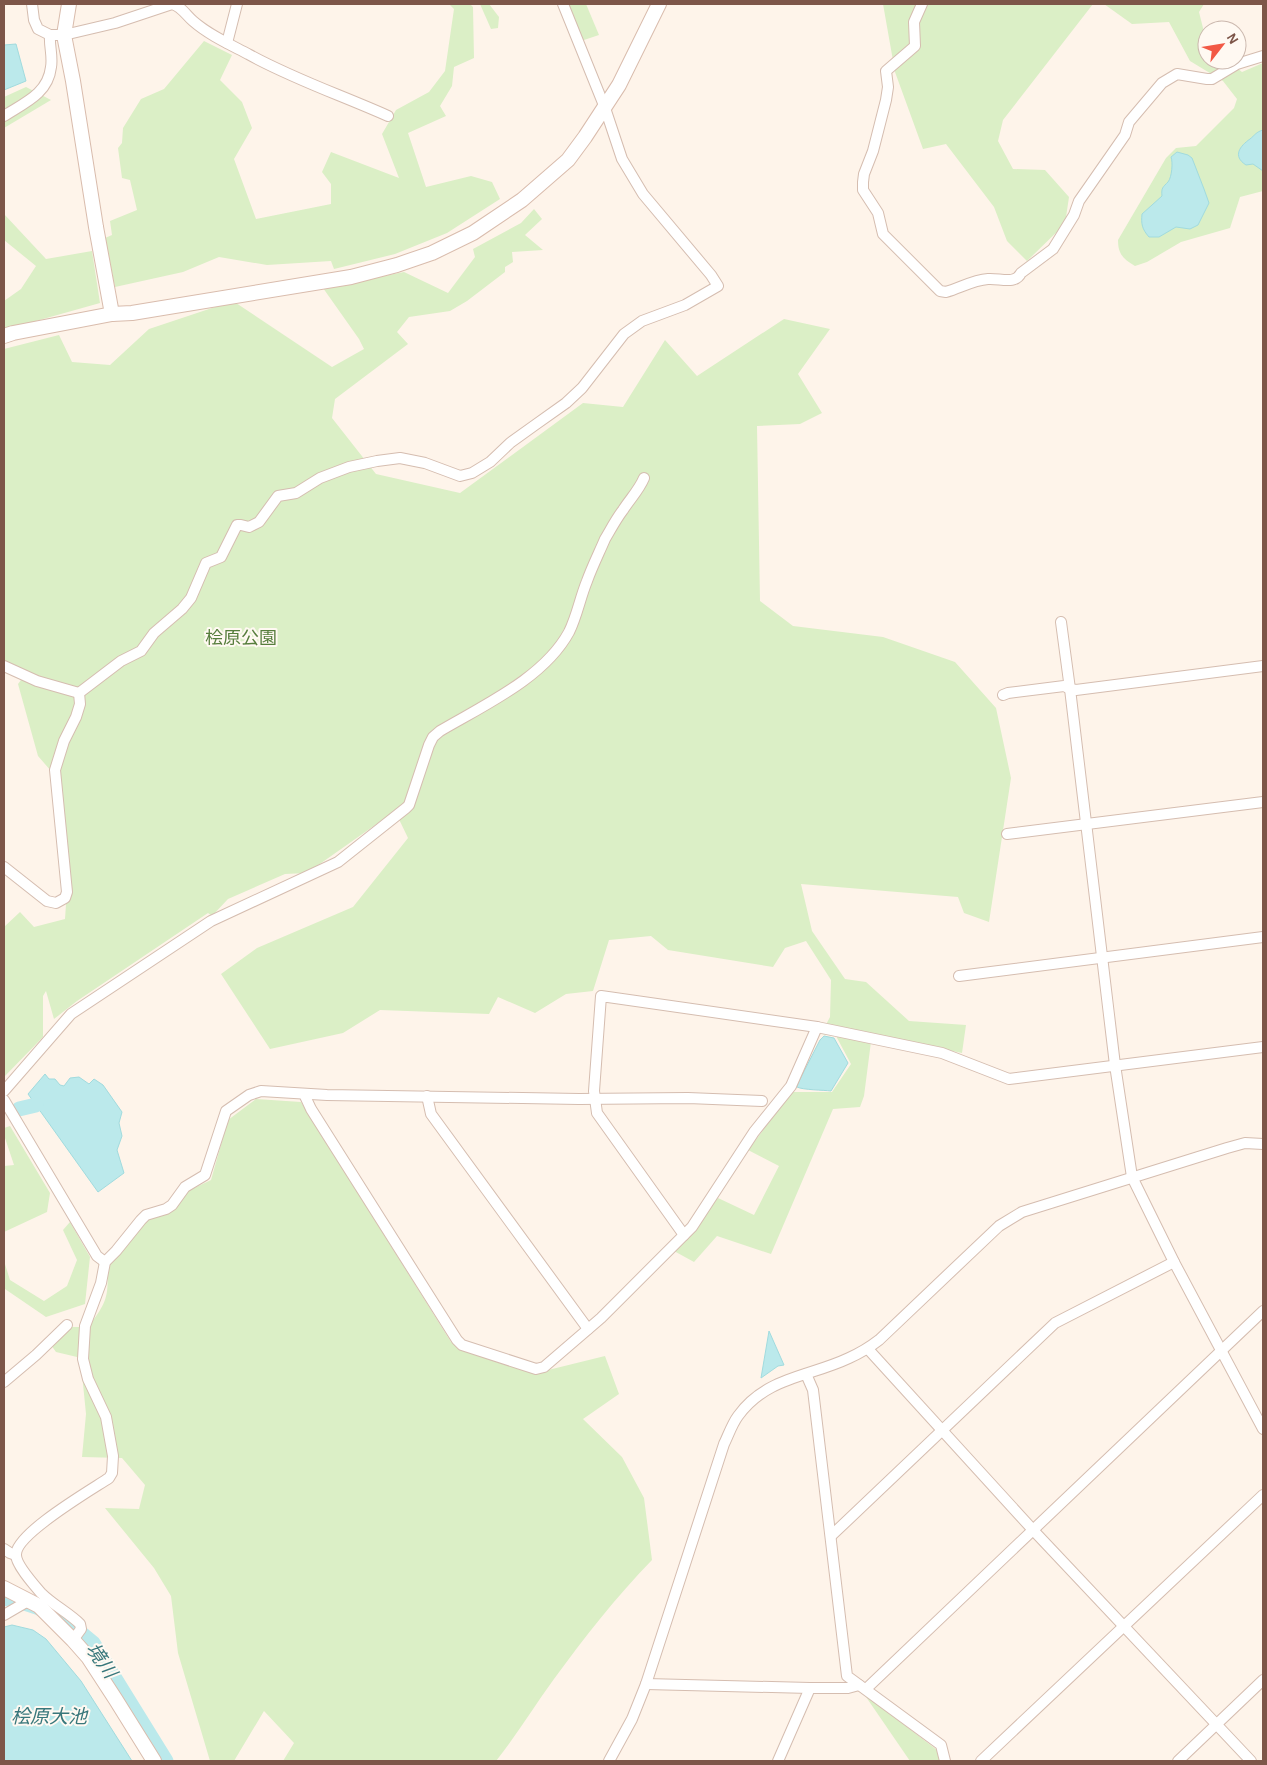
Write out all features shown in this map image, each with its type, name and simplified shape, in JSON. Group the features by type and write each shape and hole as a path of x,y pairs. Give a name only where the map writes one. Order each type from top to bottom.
{"street":[{"path":"32,4 34,20 38,29 57,35 115,23 172,4 176,5 210,34 227,43 304,81 388,116"},
{"path":"4,116 35,97 44,88 51,67 57,35 69,4"},
{"path":"227,43 237,4"},
{"path":"79,693 121,661 141,651 154,633 192,598 204,566 209,561 221,557 234,528 241,524 249,527 259,522 278,496 296,493 320,478 349,467 400,458 425,463 460,476 472,473 490,462 510,443 566,403 594,373 624,334 642,321 685,305 718,286 712,275 643,194 622,159 605,108 563,4"},
{"path":"4,336 112,314 132,313 351,277 397,265 432,253 473,233 522,200 568,160 605,108 659,4"},
{"path":"922,4 914,22 915,46 886,72 888,87 886,100 863,182 863,190 878,213 883,234 940,291 946,292 982,279 1014,280 1053,249 1074,215 1079,201 1125,135 1129,122 1162,83 1177,74 1207,80 1237,64 1263,56"},
{"path":"57,35 73,81 112,314"},
{"path":"4,1091 71,1014 211,921 338,862 406,808 412,798 429,745 434,737 440,731 520,683 534,673 556,651 576,618 586,582 605,540 622,510 641,486 644,478"},
{"path":"1061,622 1115,1065 1132,1178 1174,1262 1263,1429"},
{"path":"4,666 36,681 79,693"},
{"path":"1003,695 1064,686 1076,690 1263,666"},
{"path":"4,867 47,902 56,903 66,896 55,770 64,741 76,717 80,704 79,693"},
{"path":"1007,834 1263,802"},
{"path":"959,976 1263,937"},
{"path":"684,1235 597,1113 594,1091 601,996 817,1027 942,1053 1009,1079 1263,1047"},
{"path":"304,1094 311,1109 456,1340 462,1344 540,1369 551,1362 588,1329 692,1227 754,1132 791,1086 817,1027"},
{"path":"73,1640 81,1629 80,1624 42,1594 21,1567 16,1555 21,1544 56,1512 108,1478 112,1473 112,1443 106,1416 88,1379 83,1359 85,1326 101,1283 104,1262 116,1251 146,1215 166,1209 172,1205 185,1188 205,1175 226,1111 249,1095 260,1091 304,1094 762,1100"},
{"path":"427,1096 430,1114 588,1329"},
{"path":"4,1100 97,1256 104,1262"},
{"path":"609,1761 632,1719 646,1684 724,1444 737,1417 757,1396 779,1382 848,1359 868,1349 999,1226 1022,1212 1245,1143 1263,1144"},
{"path":"831,1536 1054,1323 1174,1262"},
{"path":"646,1684 810,1688 862,1687 1033,1530 1263,1311"},
{"path":"4,1382 67,1325"},
{"path":"868,1349 1033,1530 1251,1761"},
{"path":"806,1374 813,1390 848,1676 941,1745 944,1761"},
{"path":"982,1761 1263,1495"},
{"path":"4,1549 16,1555"},
{"path":"4,1588 39,1606 88,1657 154,1761"},
{"path":"4,1615 28,1601"},
{"path":"1178,1761 1263,1680"},
{"path":"778,1761 810,1688"}],"green space":[{"path":"449,4 470,4 473,7 474,58 454,67 452,86 440,106 446,116 408,133 426,187 471,176 492,182 500,199 447,233 395,254 334,269 331,261 267,265 219,257 183,272 115,287 105,238 112,235 110,221 137,210 130,180 122,178 118,148 122,143 123,128 141,99 164,89 204,41 232,55 220,80 242,102 252,128 234,159 256,219 331,204 331,184 322,172 331,152 399,178 382,134 396,110 429,92 445,71 454,9"},
{"path":"480,4 489,4 499,17 498,28 491,29"},
{"path":"567,4 586,4 599,35 581,41"},
{"path":"883,4 1093,4 1003,120 998,141 1013,169 1045,170 1069,197 1065,224 1027,261 1007,241 994,207 946,144 923,149 895,72"},
{"path":"1104,4 1204,4 1199,12 1201,20 1197,20 1197,65 1190,61 1169,22 1132,24"},
{"path":"1263,63 1263,191 1240,197 1230,228 1181,242 1147,262 1135,266 1122,256 1118,240 1166,158 1176,148 1196,146 1234,108 1237,99 1223,81 1205,70 1240,70 1242,72"},
{"path":"26,87 51,100 4,128 4,97"},
{"name":"桧原公園","path":"534,209 542,219 525,235 543,250 512,252 513,262 505,267 505,272 467,301 450,311 409,317 397,332 408,344 335,399 332,418 376,474 460,493 583,403 623,407 665,340 697,376 784,319 830,329 798,374 822,413 800,424 757,426 760,601 793,626 883,637 955,662 996,708 1011,778 989,922 964,913 958,897 801,884 812,931 845,979 866,982 909,1021 966,1025 962,1053 872,1034 864,1096 860,1107 833,1109 771,1254 717,1236 694,1262 674,1251 718,1198 754,1215 779,1166 748,1150 792,1092 832,1092 851,1064 836,1036 821,1034 830,1017 831,980 806,941 785,948 773,967 668,950 651,936 609,940 593,991 566,994 535,1013 498,997 489,1014 380,1010 343,1033 270,1049 221,974 257,948 353,907 408,838 395,811 307,873 285,874 228,899 212,916 208,913 77,1001 54,1019 46,991 43,996 43,1037 4,1077 4,927 20,912 34,927 65,919 68,875 58,779 38,756 18,684 24,676 4,666 4,349 59,335 72,362 110,365 149,329 233,301 332,367 364,349 323,288 404,272 448,293 475,257 473,249 521,223"},
{"path":"4,214 46,259 92,251 100,303 4,330 4,301 21,289 36,266 4,240"},
{"path":"256,1099 301,1102 451,1342 468,1352 536,1373 605,1356 619,1394 583,1419 622,1457 644,1498 652,1560 589,1633 496,1761 283,1761 294,1743 264,1711 234,1761 210,1761 178,1653 171,1596 154,1568 105,1508 139,1509 145,1485 122,1458 82,1457 86,1414 81,1364 77,1357 56,1352 51,1345 69,1327 88,1327 105,1299 108,1285 107,1265 142,1222 174,1210 188,1191 211,1180 228,1120"},
{"path":"10,1126 50,1193 47,1212 4,1232 4,1166 14,1165 4,1135 4,1128"},
{"path":"70,1222 90,1257 85,1304 46,1317 4,1290 4,1261 10,1280 44,1301 67,1286 77,1260 63,1230"},
{"path":"864,1694 937,1750 940,1761 910,1761"}],"water":[{"path":"16,44 26,81 4,90 4,45"},
{"path":"1263,130 1263,171 1253,164 1246,165 1238,155 1243,145"},
{"path":"1177,152 1192,158 1209,203 1198,225 1190,229 1176,227 1159,237 1149,237 1142,226 1142,214 1162,196 1163,188 1170,177 1171,157"},
{"path":"824,1036 834,1038 848,1063 831,1091 797,1087 820,1040"},
{"path":"45,1074 49,1079 55,1079 60,1085 64,1086 70,1078 79,1077 89,1084 94,1079 103,1085 122,1112 119,1123 122,1136 117,1150 124,1173 98,1192 28,1094"},
{"path":"769,1331 784,1365 778,1366 761,1378"},
{"name":"桧原大池","path":"12,1625 33,1630 46,1639 81,1681 132,1761 4,1761 4,1627"}],"waterway":[{"path":"19,1109 36,1105"},
{"name":"境川","path":"4,1599 9,1598 39,1608 70,1624 93,1643 166,1761"}]}
